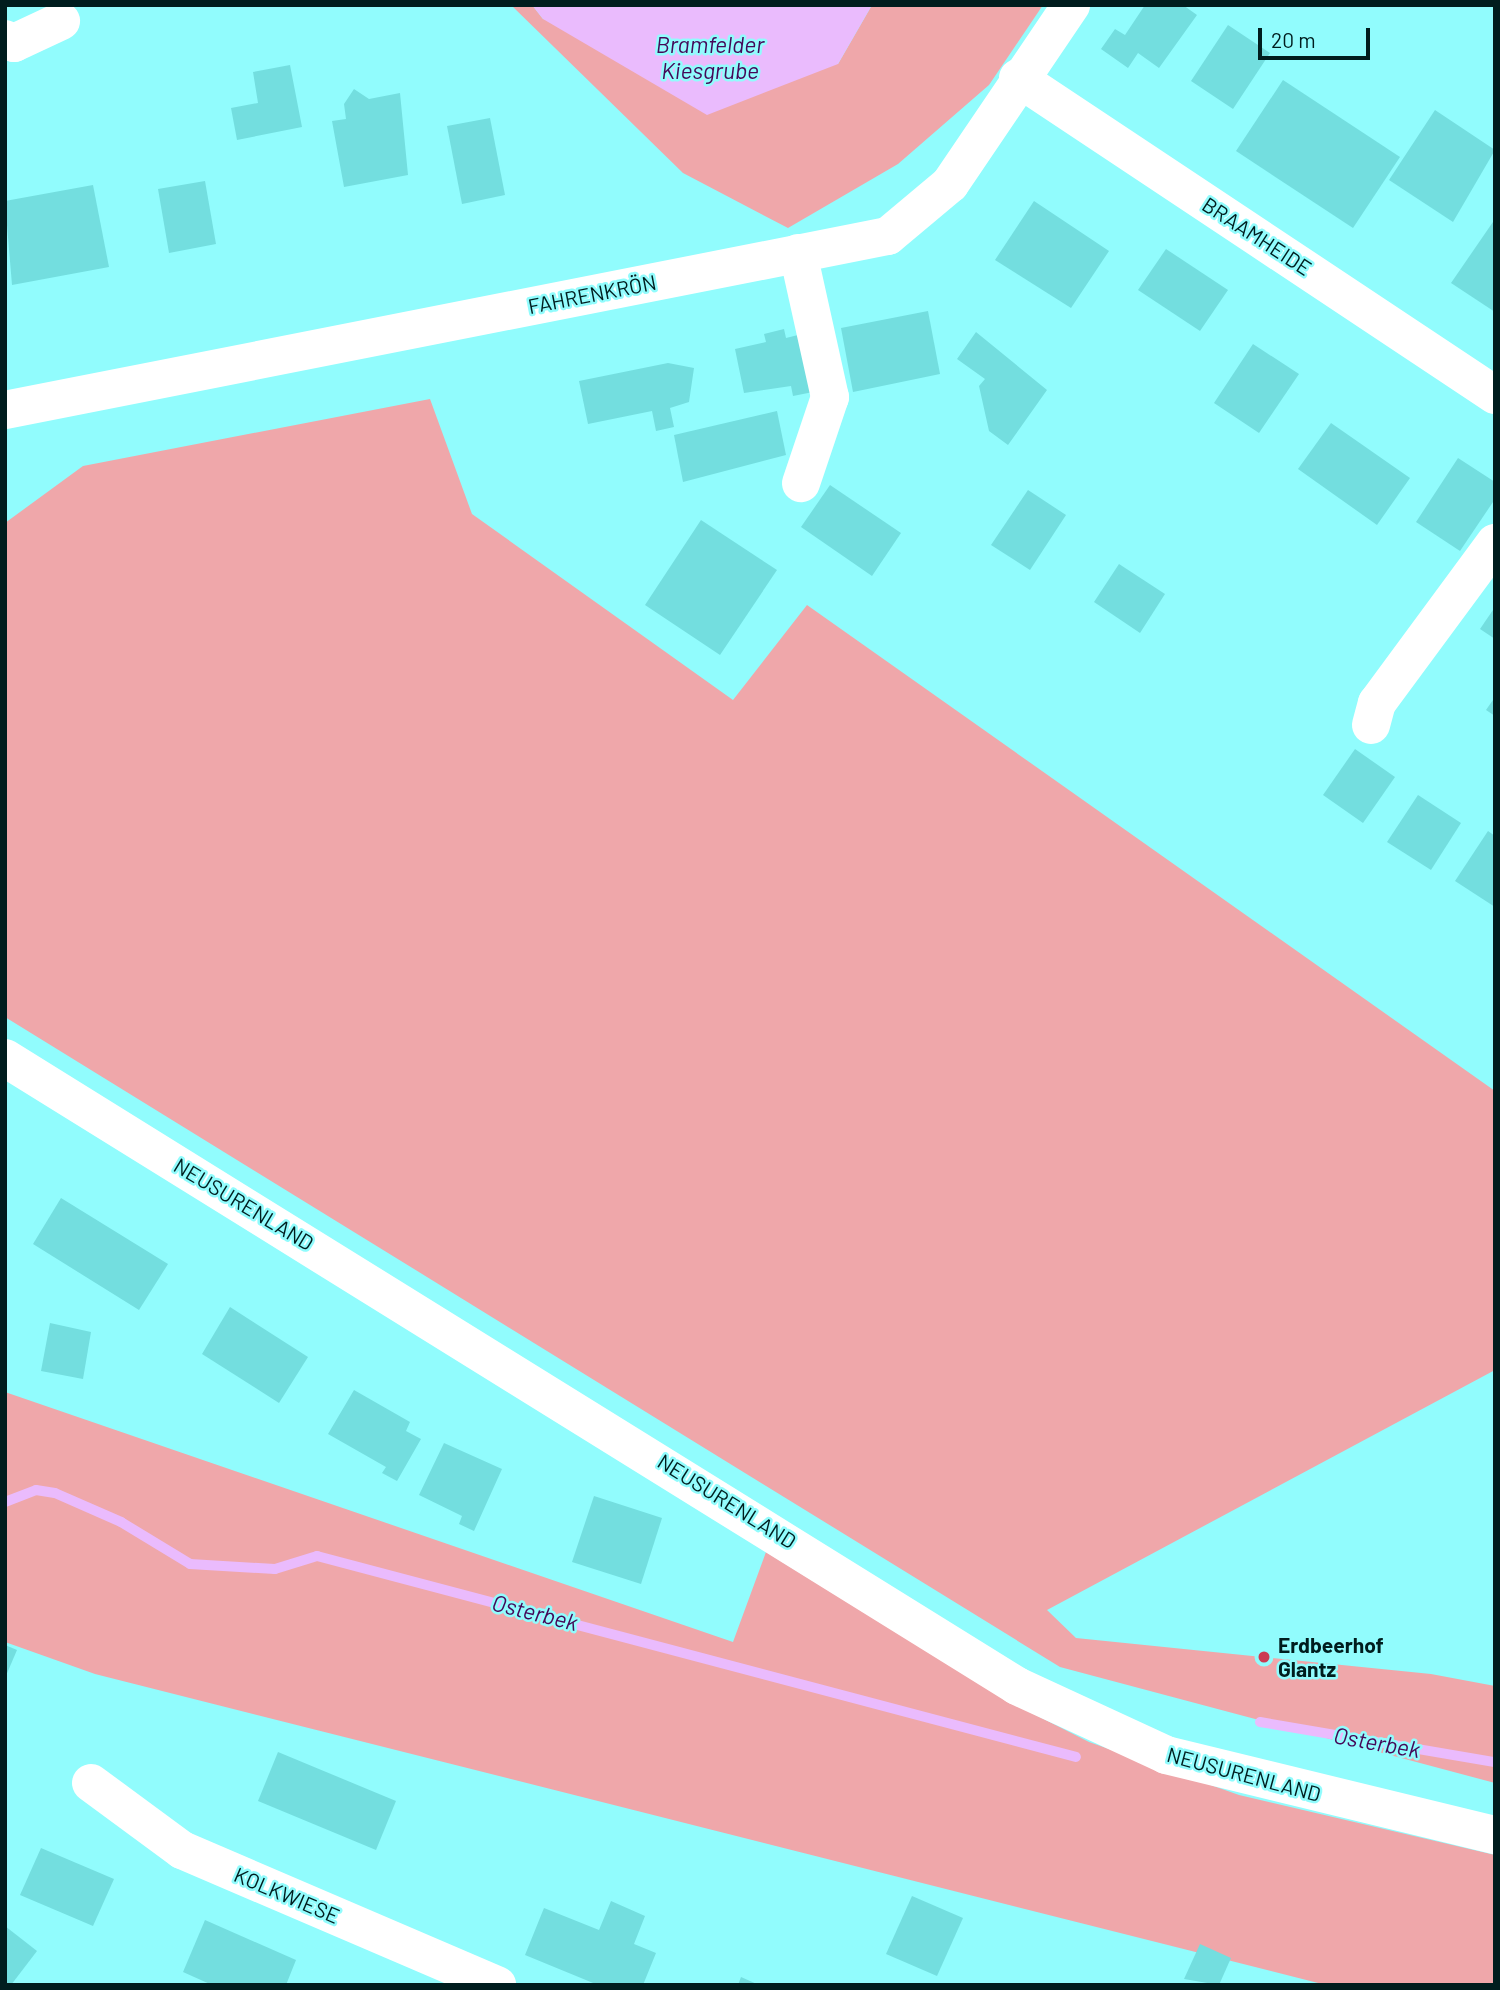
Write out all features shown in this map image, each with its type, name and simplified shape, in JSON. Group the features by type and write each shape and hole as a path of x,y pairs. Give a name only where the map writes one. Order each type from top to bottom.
{"street":[{"name":"FAHRENKRÖN","path":"5,410 888,236 950,184 1018,78 1071,5"},
{"path":"5,38 14,43 61,22"},
{"name":"BRAAMHEIDE","path":"1018,78 1495,395"},
{"path":"798,253 830,397 801,483"},
{"path":"1371,725 1377,703 1495,543"},
{"name":"NEUSURENLAND","path":"5,1058 1017,1686 1166,1755 1495,1835"},
{"name":"KOLKWIESE","path":"91,1783 181,1850 497,1985"}],"shaded area":[{"path":"511,5 532,5 543,19 838,64 872,5 1043,5 989,85 898,164 788,228 683,173"},
{"path":"430,399 472,514 733,700 807,605 1495,1091 1495,1370 1047,1610 1076,1638 1431,1674 1495,1686 1495,1783 1060,1667 5,1017 5,523 83,466"},
{"path":"5,1392 733,1642 766,1552 1004,1699 1089,1742 1239,1795 1495,1855 1495,1985 1326,1985 95,1674 5,1642"}],"water":[{"name":"Bramfelder Kiesgrube","path":"532,5 872,5 838,64 707,115 543,19"}],"building":[{"path":"1145,5 1183,5 1197,15 1159,68 1138,53 1128,68 1101,49 1115,29 1125,35"},
{"path":"1228,25 1270,53 1233,109 1191,81"},
{"path":"290,65 302,127 237,140 231,108 258,103 253,72"},
{"path":"1283,80 1400,157 1353,228 1236,151"},
{"path":"354,89 369,99 400,93 408,175 344,187 332,121 346,119 344,104"},
{"path":"1435,110 1495,150 1453,222 1389,180"},
{"path":"490,118 505,195 462,204 447,126"},
{"path":"205,181 216,244 169,253 158,189"},
{"path":"93,185 109,267 12,285 5,201"},
{"path":"1034,201 1109,251 1071,308 995,260"},
{"path":"1495,219 1495,312 1451,283"},
{"path":"1166,249 1228,290 1200,331 1138,290"},
{"path":"928,311 940,374 853,392 841,328"},
{"path":"784,329 786,338 806,333 818,391 793,396 791,386 744,393 735,349 766,342 764,334"},
{"path":"976,332 1047,390 1008,445 989,431 979,386 985,379 957,359"},
{"path":"1253,344 1299,374 1259,433 1214,403"},
{"path":"668,363 694,368 689,402 670,408 674,427 656,431 652,411 588,424 579,381"},
{"path":"777,411 786,455 683,482 674,435"},
{"path":"1331,423 1410,478 1377,525 1298,469"},
{"path":"1458,458 1495,482 1495,499 1460,551 1416,522"},
{"path":"830,485 901,533 872,576 801,527"},
{"path":"1028,490 1066,515 1030,570 991,545"},
{"path":"701,520 777,570 720,655 645,605"},
{"path":"1119,564 1165,594 1140,633 1094,602"},
{"path":"1495,607 1495,639 1480,629"},
{"path":"1495,697 1495,716 1486,710"},
{"path":"1355,749 1395,777 1363,823 1323,795"},
{"path":"1418,795 1461,823 1431,870 1387,842"},
{"path":"1488,831 1495,836 1495,907 1455,881"},
{"path":"61,1198 168,1264 139,1310 33,1244"},
{"path":"230,1307 308,1357 279,1403 202,1354"},
{"path":"50,1323 91,1332 83,1379 41,1371"},
{"path":"354,1390 410,1422 406,1431 421,1439 397,1481 382,1473 386,1467 328,1434"},
{"path":"444,1443 502,1469 474,1531 459,1524 462,1516 419,1495"},
{"path":"594,1496 662,1518 641,1584 572,1562"},
{"path":"5,1645 17,1650 5,1678"},
{"path":"278,1752 396,1801 376,1850 258,1801"},
{"path":"41,1848 114,1879 93,1926 20,1895"},
{"path":"912,1896 963,1918 937,1976 886,1954"},
{"path":"611,1901 645,1916 634,1944 656,1953 643,1985 598,1985 525,1955 544,1908 599,1930"},
{"path":"205,1920 296,1960 286,1985 212,1985 183,1972"},
{"path":"5,1926 37,1951 11,1985 5,1985"},
{"path":"1200,1944 1231,1958 1219,1985 1184,1979"},
{"path":"741,1977 759,1985 738,1985"}],"waterway":[{"name":"Osterbek","path":"5,1502 36,1490 55,1493 121,1522 190,1564 275,1569 317,1556 1076,1757"},
{"name":"Osterbek","path":"1260,1722 1495,1762"}],"place":[{"name":"Erdbeerhof Glantz","path":"1264,1657"}]}
